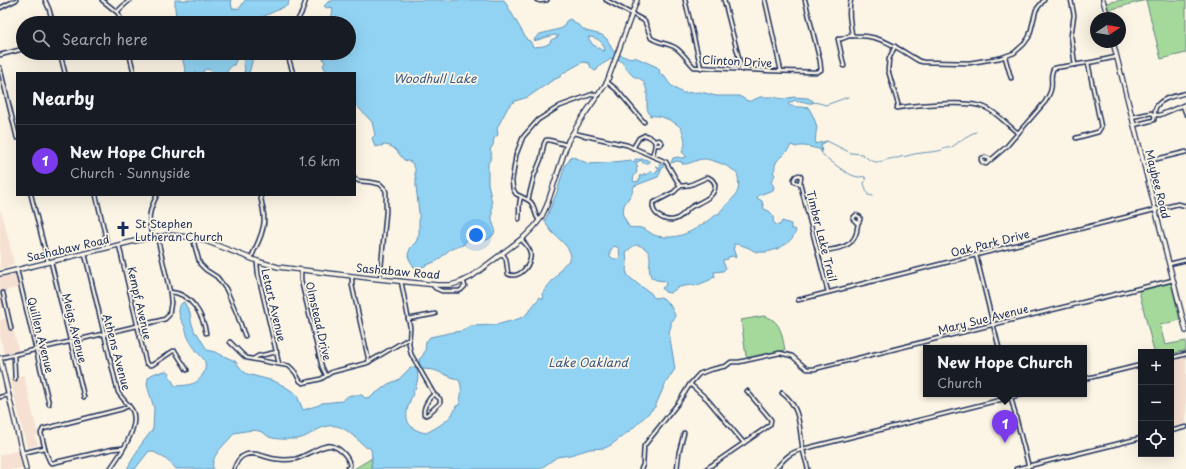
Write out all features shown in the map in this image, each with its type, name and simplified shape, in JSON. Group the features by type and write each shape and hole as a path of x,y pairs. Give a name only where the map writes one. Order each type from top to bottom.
{"street":[{"path":"0,8 16,0"},
{"path":"45,0 51,16"},
{"path":"102,0 117,12 119,16"},
{"path":"117,12 130,0"},
{"path":"300,16 306,0"},
{"path":"537,0 547,0"},
{"name":"Clinton Drive","path":"606,0 645,22 651,38 676,48 694,67 815,72 820,71 821,68 805,0"},
{"name":"Sashabaw Road","path":"0,274 152,237 169,235 195,238 278,267 433,284 451,285 463,281 471,277 521,239 539,220 547,205 572,132 608,82 637,0"},
{"path":"685,0 701,68"},
{"path":"724,0 742,70"},
{"path":"765,0 781,71"},
{"path":"851,0 849,14 852,36"},
{"path":"844,66 838,39 842,40 848,36 867,36 875,38 895,46 915,59 923,62 969,63 1005,57 1014,53 1024,44 1032,30 1036,10 1044,0"},
{"path":"1071,0 1074,16 1071,36 1075,64"},
{"path":"1103,0 1106,12"},
{"path":"895,46 889,59 888,70 898,108 954,103 980,105 991,110 1018,133"},
{"name":"Maybee Road","path":"1115,48 1186,331"},
{"path":"0,54 16,50"},
{"path":"990,159 1006,147 1049,96 1052,84 1051,73 1054,68 1088,63 1117,56"},
{"path":"1005,57 1011,78"},
{"path":"62,60 65,72"},
{"path":"131,60 134,72"},
{"path":"289,60 293,72"},
{"path":"1076,138 1098,132 1101,127 1088,63"},
{"path":"0,68 16,134"},
{"path":"608,82 617,90 644,122"},
{"path":"1134,125 1154,120 1157,105 1169,97 1186,93"},
{"path":"539,220 532,202 518,196 514,192 512,180 516,155 523,137 538,120 560,106 593,94 599,95"},
{"path":"1132,117 1151,113 1160,115 1185,105 1186,114"},
{"path":"572,132 621,144 666,162 680,186"},
{"path":"633,148 639,138 645,135 653,138 656,145 652,156"},
{"path":"528,200 546,140 567,145"},
{"path":"655,141 659,140 662,143 660,145 656,145"},
{"path":"1144,162 1186,152"},
{"path":"708,177 712,179 715,186 712,195 689,209 678,218 672,220 658,215 652,208 653,203 674,192 680,186 690,185 708,177"},
{"path":"356,180 380,184 386,192 387,202 380,279"},
{"name":"Timber Lake Trail","path":"800,183 828,292"},
{"name":"Meigs Avenue","path":"31,196 84,397"},
{"path":"96,196 108,248"},
{"path":"152,237 149,222 150,211 157,196"},
{"name":"Letart Avenue","path":"251,258 264,223 260,196"},
{"path":"519,218 519,202 521,197"},
{"name":"Oak Park Drive","path":"798,300 1155,209 1178,204 1186,206"},
{"path":"818,252 838,249 850,243 855,236 857,223"},
{"path":"26,469 0,358 137,326 167,317 171,306 170,292 157,236"},
{"path":"195,238 194,242 200,264 217,277 223,285 240,320 242,331 245,336"},
{"path":"502,253 506,259 508,274 516,276 521,274 531,256 529,249 521,239"},
{"name":"Kempf Avenue","path":"119,245 146,363 149,365 152,364 175,351 187,370"},
{"name":"Athens Avenue","path":"85,254 118,392 133,413 134,421 130,436 110,469"},
{"path":"976,255 998,345"},
{"path":"1169,264 1186,260"},
{"name":"Letart Avenue","path":"258,261 258,274 279,364"},
{"name":"Quillen Avenue","path":"17,270 49,404"},
{"name":"Olmstead Drive","path":"301,270 301,280 311,324 322,368 326,375"},
{"path":"352,276 352,285 369,362"},
{"name":"Mary Sue Avenue","path":"641,469 643,465 644,446 679,402 690,384 699,374 726,366 731,362 739,362 780,353 792,356 807,369 814,369 1173,280"},
{"path":"401,281 410,327 409,340 411,354 434,394 440,399 440,403 426,415 423,412 425,406 434,394"},
{"path":"433,284 435,288 442,291 459,291 465,286 463,281"},
{"path":"170,292 186,297 194,304 204,323 206,333"},
{"path":"3,293 11,328"},
{"path":"408,319 435,314"},
{"path":"230,342 247,358 289,366 303,383 321,379 326,375 369,362 406,340 409,340"},
{"path":"253,359 258,356 277,352"},
{"path":"1174,357 1186,354"},
{"path":"14,355 15,379"},
{"path":"1087,378 1138,366"},
{"path":"690,384 707,399 744,443"},
{"path":"706,469 767,428 771,423 768,416 747,391"},
{"path":"782,394 796,409 808,469"},
{"path":"0,397 9,395"},
{"path":"775,469 787,456 803,449 1007,397"},
{"path":"1011,397 1028,468"},
{"path":"123,448 52,463 48,461 41,433 43,430 122,409 128,406"},
{"path":"1174,429 1186,427"},
{"path":"677,469 679,452 684,433"},
{"path":"1016,469 1028,468 1138,439"},
{"path":"234,469 240,458 246,455 255,454 276,459 295,459 303,457 327,445 334,446 349,460 350,466 347,469"},
{"path":"22,454 44,448"}],"shaded area":[{"path":"0,211 6,229 14,264 0,269"},
{"path":"15,274 18,276 20,286 2,292 5,307 0,308 0,277"},
{"path":"10,317 19,352 7,355 4,353 0,337 0,320"},
{"path":"1186,357 1186,423 1174,426 1174,385 1174,360"},
{"path":"24,375 38,435 35,436 38,445 27,448 10,378"},
{"path":"20,450 24,469 0,469 0,455"}],"green space":[{"path":"1120,0 1146,0 1108,10 1106,3"},
{"path":"1146,0 1186,0 1186,53 1161,59"},
{"path":"1171,283 1180,320 1160,325 1165,345 1186,341 1186,350 1174,353 1174,349 1153,349 1139,291"},
{"path":"764,316 774,321 780,329 785,350 749,358 746,356 741,320"},
{"path":"372,458 371,469 354,469"}],"water":[{"path":"175,0 231,0 232,8 234,9 240,8 245,0 289,0 288,5 265,16 176,16"},
{"name":"Lake Oakland","path":"334,0 504,0 527,40 530,41 533,47 544,46 550,43 551,40 558,37 559,36 554,35 534,41 540,34 563,28 566,21 570,19 586,31 602,35 607,39 613,51 616,53 625,57 637,58 657,67 660,74 665,77 674,88 683,93 701,92 716,96 739,96 748,101 760,97 783,99 794,97 808,98 813,101 813,103 811,103 802,101 798,102 795,100 788,104 791,106 806,108 807,106 809,108 817,128 815,144 827,141 821,145 822,153 819,149 805,146 796,147 791,145 775,164 773,172 775,175 771,182 774,187 773,190 759,195 757,198 762,201 764,209 769,211 774,216 773,221 776,225 780,225 782,221 791,224 791,229 796,230 794,235 785,245 773,251 760,252 754,251 742,245 734,244 733,248 736,257 728,257 728,259 723,260 726,268 723,271 714,272 715,277 710,280 695,286 691,285 679,287 670,293 665,292 662,288 666,285 665,281 656,280 651,277 649,269 650,256 646,249 636,245 626,252 626,270 628,276 651,293 653,297 663,298 670,305 675,315 671,322 669,332 675,369 665,384 655,407 632,429 611,445 605,448 590,449 557,457 540,469 371,469 371,449 368,447 367,448 343,428 327,426 297,439 272,438 256,430 234,433 216,454 213,469 176,469 164,458 149,451 135,469 127,469 140,446 153,429 154,408 147,385 148,378 158,372 159,374 160,372 166,371 170,373 169,375 175,386 185,385 192,384 201,378 204,371 204,360 189,340 185,326 180,317 179,308 184,302 190,313 195,333 197,333 207,350 235,361 247,374 274,381 284,386 295,393 303,410 322,403 342,401 351,395 362,395 365,398 371,397 388,384 398,380 409,369 420,365 419,359 425,351 426,342 430,337 462,331 471,326 496,325 518,319 525,316 540,297 543,299 544,298 542,294 563,266 569,261 571,256 566,246 551,231 545,221 557,192 565,165 571,156 589,164 631,160 632,162 635,161 635,159 648,160 650,162 649,163 643,163 641,160 636,163 638,167 636,168 637,172 634,176 634,182 639,181 639,176 644,175 644,173 646,175 651,171 656,173 656,171 660,170 655,166 660,168 659,164 664,165 658,177 634,186 632,193 624,205 622,213 629,227 643,229 657,236 674,237 696,229 716,214 719,214 732,200 738,190 738,176 735,171 727,166 707,159 685,164 677,161 671,163 673,158 687,157 682,152 685,143 682,129 675,123 666,119 657,116 650,116 647,108 647,93 644,83 642,80 633,76 622,62 616,58 612,59 601,65 595,71 591,68 589,63 583,62 563,73 560,77 528,97 515,101 508,107 497,128 498,135 494,138 493,145 490,150 491,156 488,163 488,183 492,203 492,220 495,228 494,234 489,239 477,243 468,239 463,245 449,250 437,261 420,268 414,267 408,254 411,247 416,242 419,234 419,213 415,168 411,162 404,160 395,149 390,146 385,145 375,147 372,138 375,135 372,122 356,105 356,72 326,72 323,65 325,63 324,60 356,60 356,16 332,16 332,7 327,8 324,6 328,2","holes":["588,37 600,41 605,51 592,44","614,246 619,248 620,258 616,259 610,256 610,251","421,367 423,369 434,370 459,380 461,386 459,405 456,406 452,415 440,425 426,433 418,431 412,427 408,423 407,417 408,405 414,392 413,389 415,390 418,378 417,369"]},
{"path":"236,60 234,65 232,65 227,72 212,72 207,69 203,72 186,72 183,61"},
{"path":"244,60 252,60 249,72 244,72 245,68 243,63"}],"waterway":[{"path":"813,102 826,105 848,97"},
{"path":"827,141 851,153 862,154 870,160 878,162 950,148 968,135 976,132"},
{"path":"822,154 849,174 858,177 865,177 866,180 864,183 868,195 873,196"}],"place":[{"name":"St Stephen Lutheran Church","path":"123,229"},
{"name":"New Hope Church","path":"1005,443"}],"water label":[{"name":"Woodhull Lake","path":"435,78"}]}
